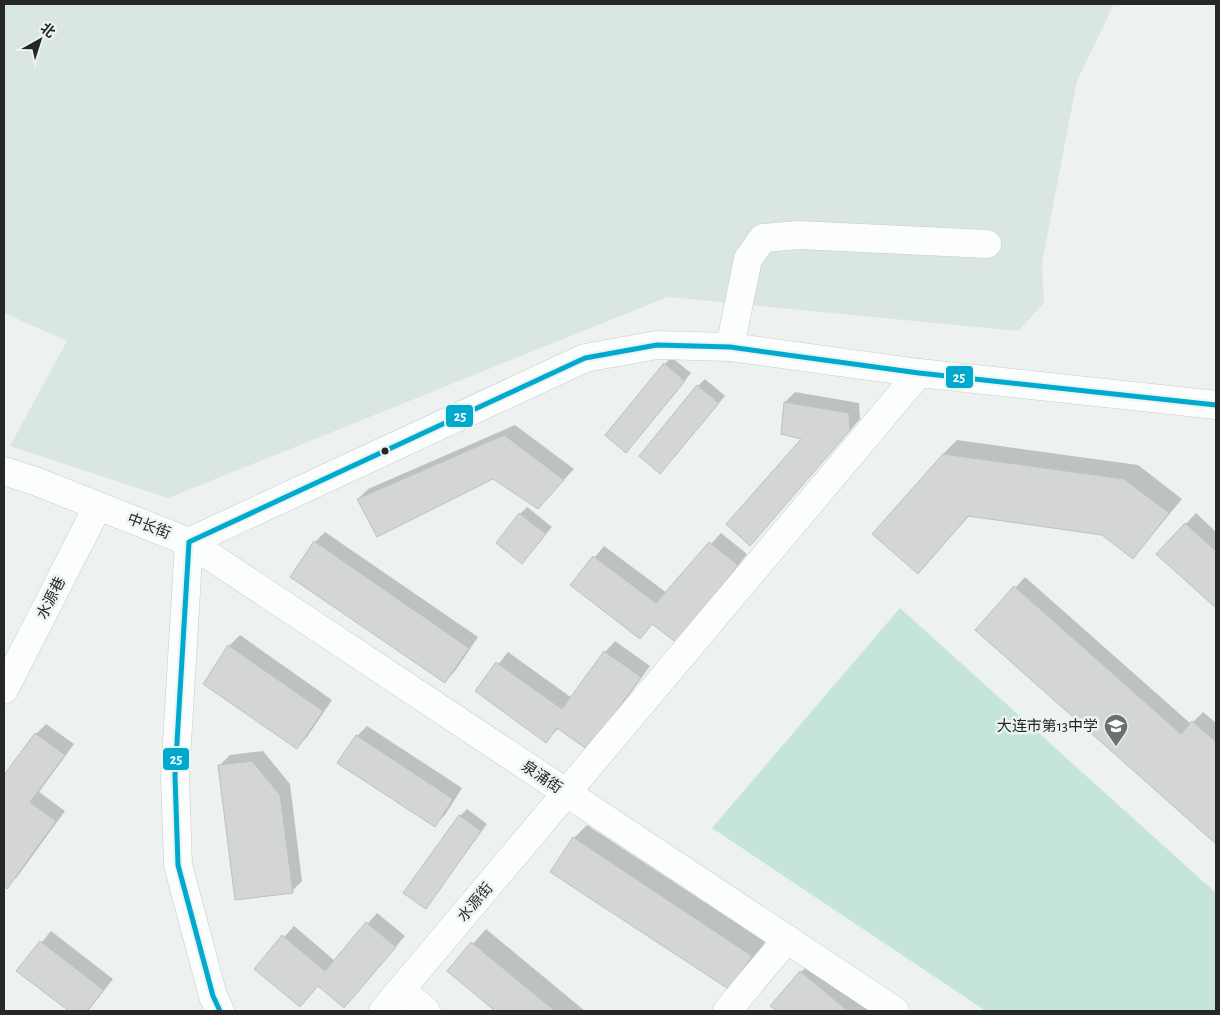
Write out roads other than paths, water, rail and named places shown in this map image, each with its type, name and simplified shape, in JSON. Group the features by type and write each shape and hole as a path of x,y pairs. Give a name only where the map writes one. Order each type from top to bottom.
{"street":[{"path":"730,347 748,260 763,238 799,235 987,244"},
{"name":"中长街","path":"4,471 189,542 585,358 657,345 730,347 919,373 1216,405"},
{"name":"水源街","path":"383,1011 919,373"},
{"name":"水源巷","path":"4,690 98,506"},
{"path":"189,542 175,776 178,866 213,996 220,1011"},
{"name":"泉涌街","path":"189,542 895,1011"},
{"path":"727,1011 787,939"},
{"path":"401,990 426,1011"}],"place":[{"name":"大连市第13中学","path":"1116,747"}]}
